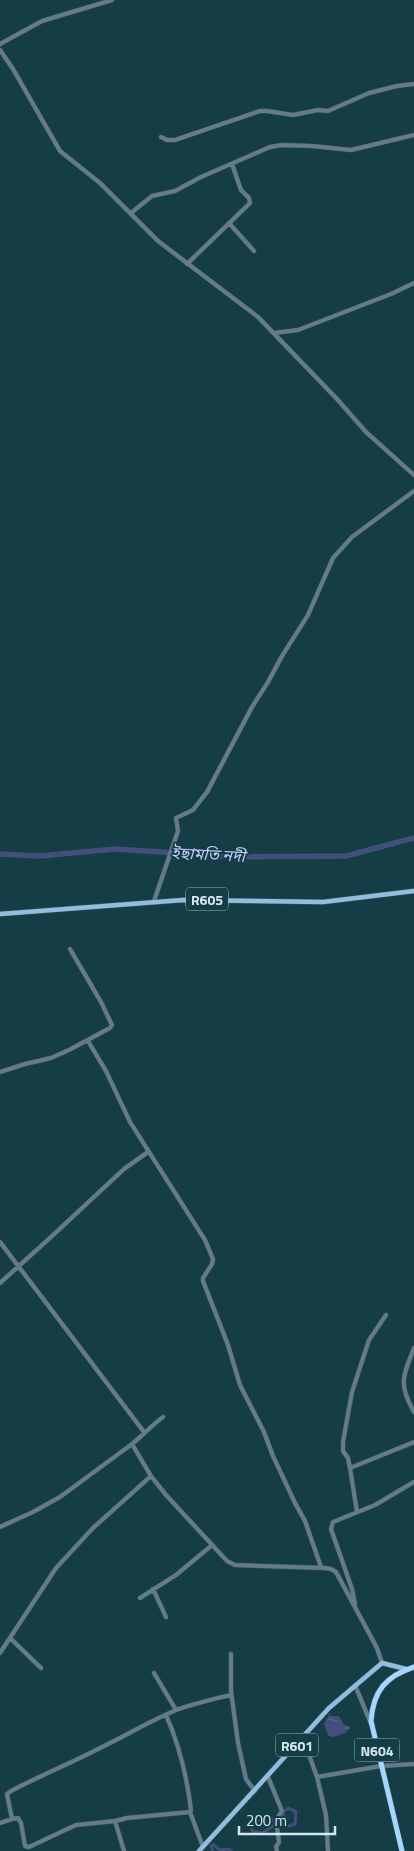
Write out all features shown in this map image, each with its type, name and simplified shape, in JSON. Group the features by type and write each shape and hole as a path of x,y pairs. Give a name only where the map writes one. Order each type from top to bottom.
{"highway":[{"name":"N604","path":"402,1851 372,1728 372,1706 375,1696 384,1685 406,1669 414,1667"}],"main road":[{"name":"R605","path":"0,914 154,901 210,899 323,902 414,891"},
{"path":"382,1662 406,1669"},
{"name":"R601","path":"199,1851 329,1708 382,1662"}],"street":[{"path":"0,44 42,21 112,0"},
{"path":"0,50 60,151 100,184 158,241 258,317 366,432 414,475"},
{"path":"161,137 167,140 175,140 260,111 293,115 318,110 328,111 369,93 414,84"},
{"path":"131,213 152,196 175,190 270,147 282,145 312,146 351,150 414,135"},
{"path":"187,264 250,203 241,190 232,164"},
{"path":"230,223 254,251"},
{"path":"274,333 298,330 391,294 414,283"},
{"path":"154,901 178,831 176,818 193,810 207,792 252,707 308,615 333,558 352,537 414,491"},
{"path":"0,1072 51,1058 88,1040 112,1025 70,948"},
{"path":"88,1040 130,1122 200,1232 212,1255 212,1264 203,1281 228,1345 240,1385 305,1521 321,1568"},
{"path":"0,1283 124,1168 148,1152"},
{"path":"0,1242 144,1432"},
{"path":"357,1512 348,1458 343,1451 343,1442 352,1392 369,1340 386,1315"},
{"path":"414,1348 402,1384 405,1396 414,1412"},
{"path":"0,1527 60,1497 132,1444 163,1417"},
{"path":"350,1468 414,1442"},
{"path":"132,1444 151,1476 227,1562 321,1568 331,1569 336,1572 377,1648 382,1662"},
{"path":"0,1653 56,1568 93,1528 151,1476"},
{"path":"355,1606 352,1589 331,1526 333,1522 375,1505 414,1482"},
{"path":"140,1598 176,1575 211,1546"},
{"path":"153,1589 166,1617"},
{"path":"10,1638 41,1668"},
{"path":"231,1654 231,1695 238,1743 246,1779 255,1791"},
{"path":"154,1673 176,1710"},
{"path":"354,1685 372,1728"},
{"path":"7,1794 11,1790 104,1747 135,1729 176,1710 231,1695"},
{"path":"166,1715 184,1772 190,1812 203,1847"},
{"path":"303,1738 317,1777 326,1815 328,1851"},
{"path":"317,1777 381,1766 414,1764"},
{"path":"268,1777 282,1812 276,1820 279,1842 276,1847 277,1851"},
{"path":"0,1792 7,1794"},
{"path":"7,1794 12,1819"},
{"path":"0,1823 12,1819 20,1819 24,1845 28,1847 76,1825 190,1812"},
{"path":"115,1821 124,1851"}],"water":[{"path":"330,1713 331,1716 339,1716 344,1725 351,1727 345,1733 333,1737 328,1735 324,1724"}],"waterway":[{"name":"ইছামতি নদী","path":"0,854 40,856 115,849 237,857 346,856 414,838"},
{"path":"289,1808 296,1812 295,1824 289,1826 286,1825 283,1812 289,1808"},
{"path":"266,1817 272,1819 275,1825 262,1833 252,1831 251,1825 266,1817"},
{"path":"213,1851 211,1846 214,1845 220,1850 229,1849 231,1851"}]}
